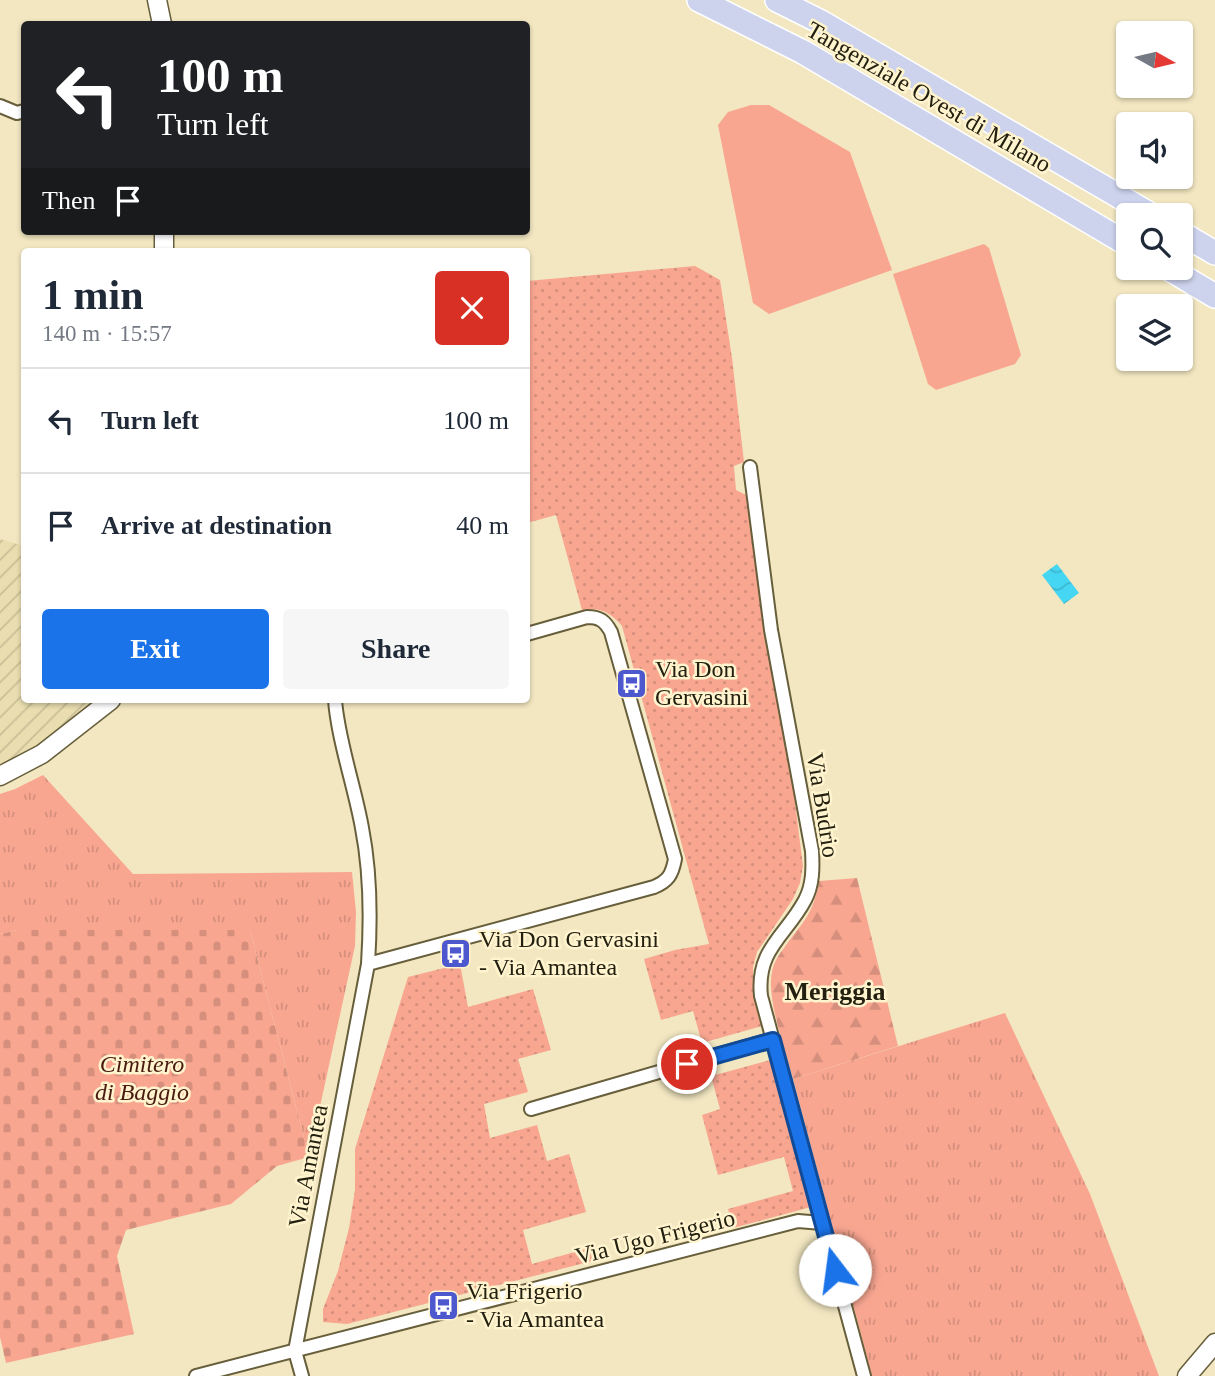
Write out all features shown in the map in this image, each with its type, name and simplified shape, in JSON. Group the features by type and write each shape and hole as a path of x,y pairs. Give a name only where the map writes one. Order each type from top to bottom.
{"highway":[{"name":"Tangenziale Ovest di Milano","path":"699,0 803,52 1116,237"},
{"name":"Tangenziale Ovest di Milano","path":"777,0 821,22 1130,203"},
{"path":"1193,240 1215,253"},
{"path":"1188,280 1215,296"}],"street":[{"path":"157,0 161,21"},
{"path":"0,106 17,113 21,112"},
{"name":"Via Budrio","path":"750,467 771,630 812,857 811,884 805,900 769,949 762,964 759,979 761,996 864,1376"},
{"path":"368,964 654,887 671,876 675,859 606,622 596,617 587,617 530,633"},
{"path":"0,776 42,754 107,703"},
{"name":"Via Amantea","path":"302,1376 295,1351 368,964 371,923 367,862 336,703"},
{"path":"531,1108 773,1040"},
{"name":"Via Ugo Frigerio","path":"196,1376 798,1222 822,1223"},
{"path":"1186,1376 1215,1343"}],"shaded area":[{"path":"0,539 21,545 21,703 90,703 38,745 0,765"}],"green space":[{"path":"751,105 769,105 850,152 892,270 769,314 753,303 718,125 728,112"},
{"path":"984,244 989,248 1021,355 1015,364 936,390 928,384 893,274"},
{"path":"695,266 720,280 744,462 734,466 736,490 748,496 765,632 793,787 803,866 793,899 757,952 753,967 753,981 762,1026 702,1043 693,1011 661,1020 644,959 709,944 622,626 605,612 595,609 582,610 556,515 530,522 530,281"},
{"path":"43,775 133,874 352,872 356,912 355,946 309,1157 250,930 18,930 0,934 0,794"},
{"path":"857,878 898,1046 793,1079 774,1010 772,972 780,953 810,910 819,881"},
{"name":"Cimitero di Baggio","path":"18,930 250,930 309,1157 277,1166 231,1204 126,1230 117,1256 134,1334 6,1363 0,1337 0,934"},
{"path":"460,964 468,1007 533,989 551,1050 518,1059 528,1092 484,1104 490,1138 537,1125 547,1161 569,1154 586,1212 523,1230 532,1264 596,1246 600,1259 347,1324 323,1322 323,1309 338,1271 349,1228 355,1190 355,1149 408,977"},
{"path":"1005,1013 1090,1194 1159,1376 872,1376 793,1079"},
{"path":"770,1060 811,1207 733,1228 728,1209 793,1191 784,1157 718,1175 702,1115 720,1109 711,1076"}],"water":[{"path":"1057,564 1079,593 1064,604 1042,575"}],"place":[{"name":"Via Don Gervasini","path":"632,683"},
{"name":"Via Don Gervasini - Via Amantea","path":"456,953"},
{"name":"Via Frigerio - Via Amantea","path":"443,1305"}],"district":[{"name":"Meriggia","path":"835,991"}],"route":[{"path":"687,1064 773,1040 835,1270"}]}
